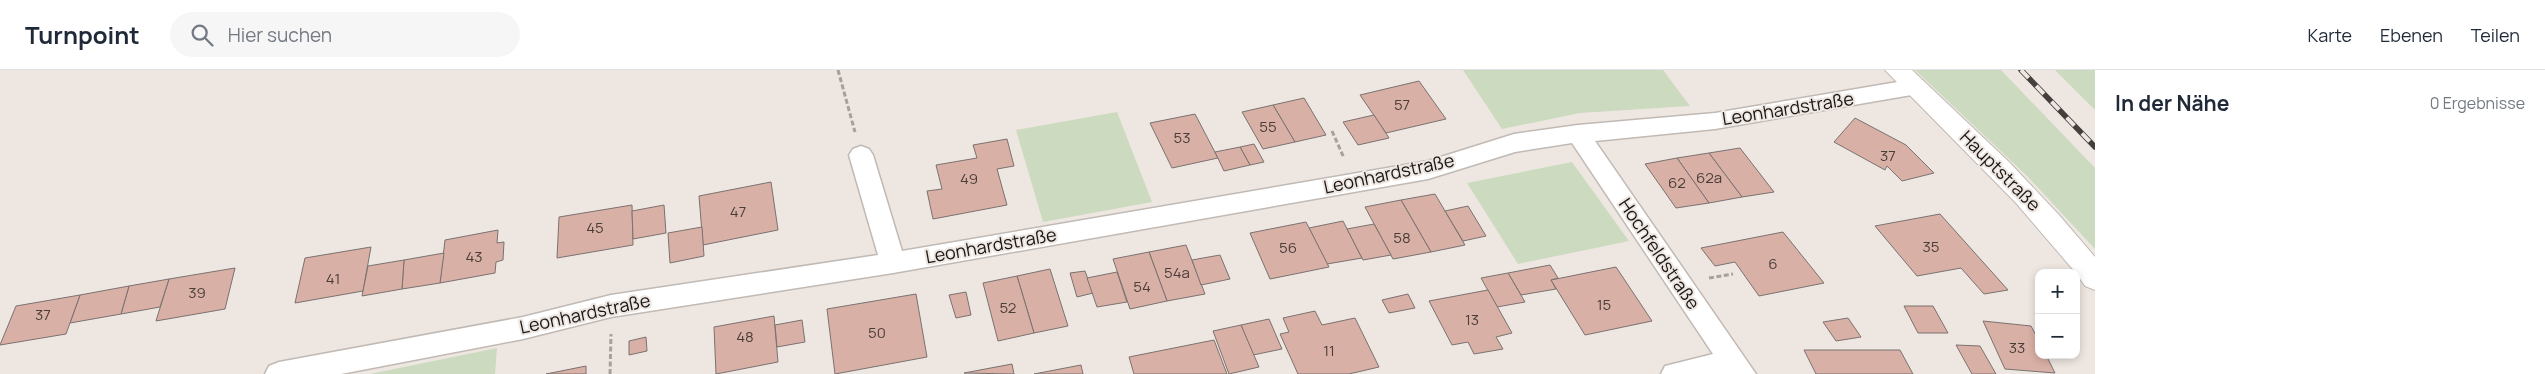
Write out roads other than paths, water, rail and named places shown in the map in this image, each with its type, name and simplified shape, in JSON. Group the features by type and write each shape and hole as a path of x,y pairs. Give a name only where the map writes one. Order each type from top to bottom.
{"street":[{"name":"Leonhardstraße","path":"279,374 514,330 611,306 893,263 1428,170 1514,143 1578,134 1715,121 1906,78"},
{"name":"Hauptstraße","path":"1906,78 2063,236 2095,278"},
{"name":"Hochfeldstraße","path":"1578,134 1738,368"},
{"path":"861,154 893,263"},
{"path":"1675,374 1738,368"}],"railway":[{"path":"2021,70 2095,147"}]}
